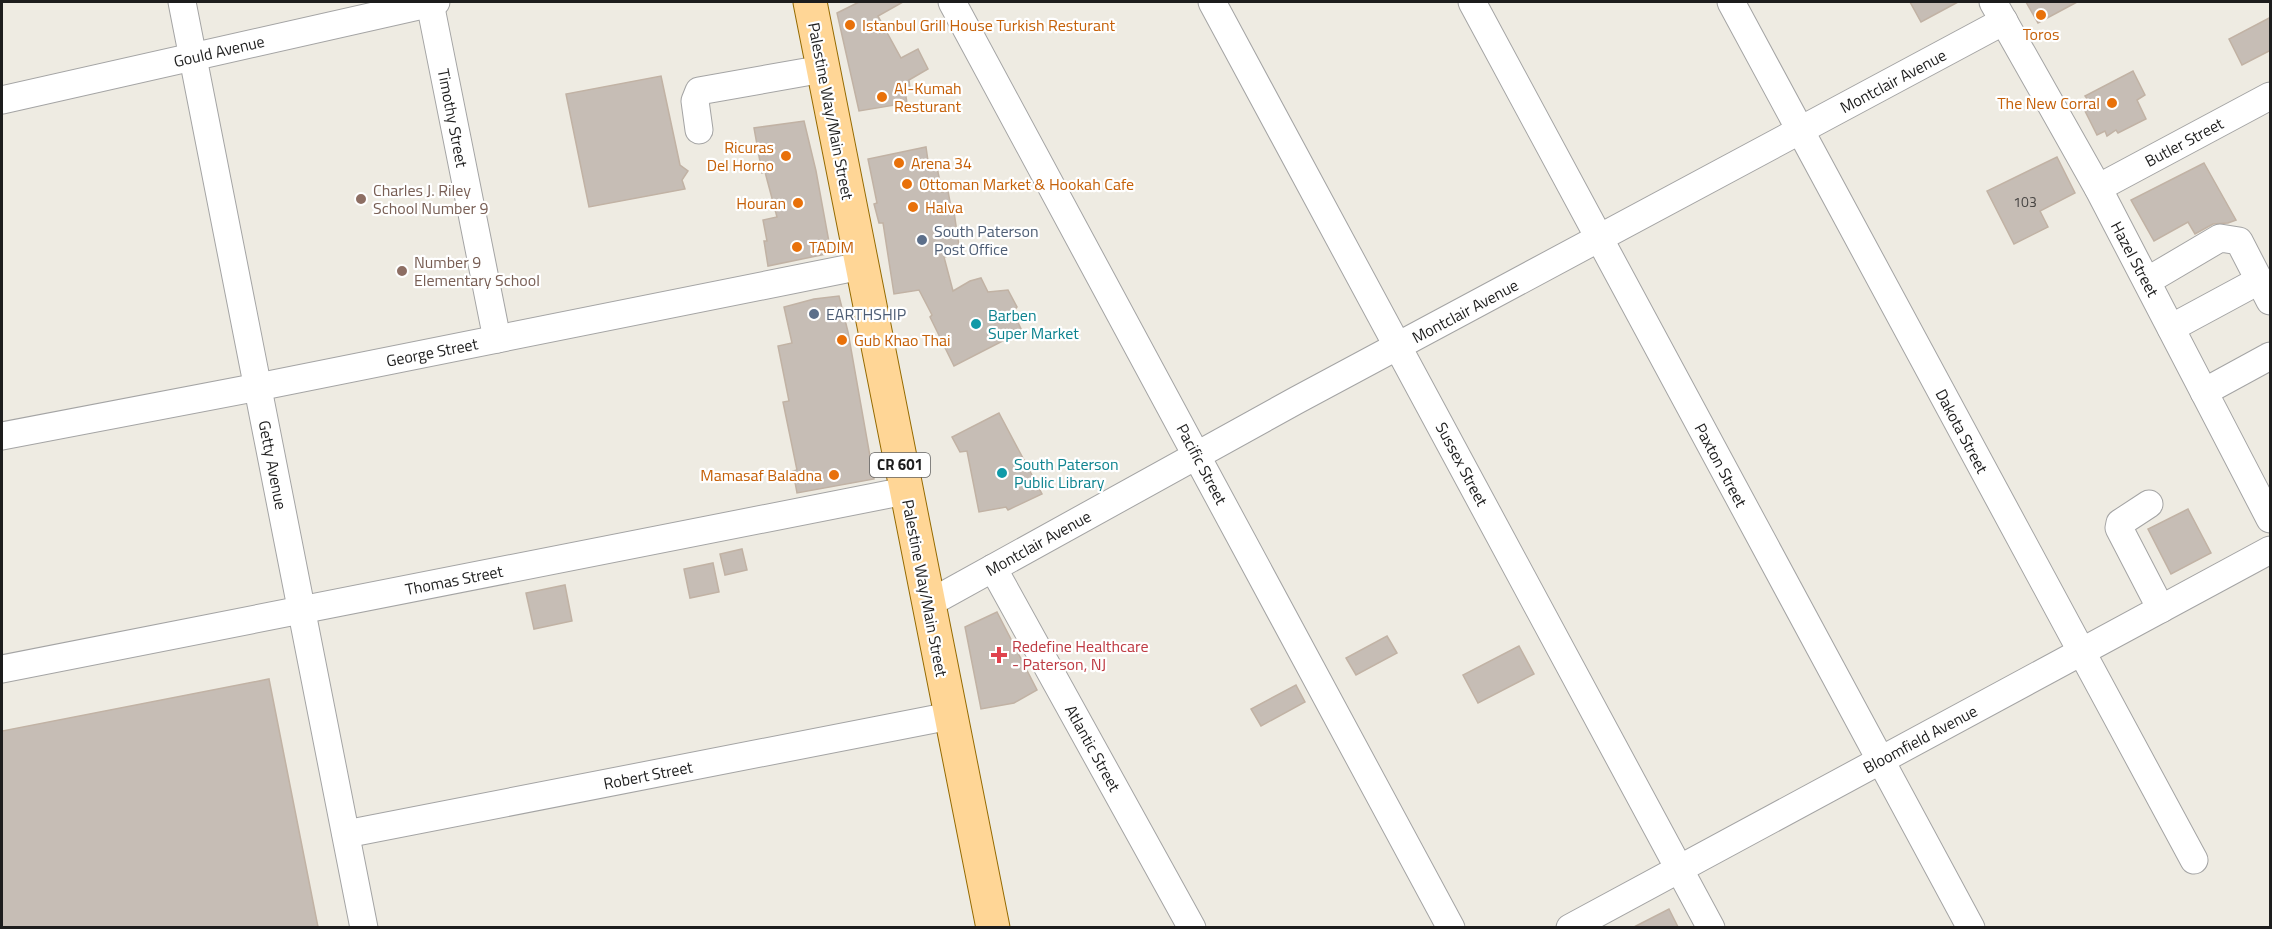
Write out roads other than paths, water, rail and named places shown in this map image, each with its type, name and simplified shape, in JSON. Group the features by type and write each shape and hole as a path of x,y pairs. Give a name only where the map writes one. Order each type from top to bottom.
{"main road":[{"name":"Palestine Way/Main Street","path":"810,2 993,927"}],"street":[{"name":"Getty Avenue","path":"182,2 364,927"},
{"name":"Gould Avenue","path":"2,100 433,2"},
{"name":"Timothy Street","path":"433,2 497,339"},
{"name":"Pacific Street","path":"952,2 1451,927"},
{"name":"Sussex Street","path":"1212,2 1711,927"},
{"name":"Paxton Street","path":"1472,2 1971,927"},
{"name":"Dakota Street","path":"1731,2 2194,860"},
{"name":"Montclair Avenue","path":"928,604 1197,455 1801,131 1998,11"},
{"name":"Hazel Street","path":"1998,11 2098,188 2271,519"},
{"path":"699,130 695,101 699,91 823,69"},
{"name":"Butler Street","path":"2098,188 2271,96"},
{"path":"2147,281 2220,238 2239,241 2265,290 2171,328"},
{"name":"George Street","path":"2,435 258,387 861,266"},
{"path":"2204,392 2271,356"},
{"name":"Thomas Street","path":"2,669 905,491"},
{"path":"2149,504 2124,519 2119,528 2161,609"},
{"name":"Bloomfield Avenue","path":"1569,927 2271,550"},
{"name":"Atlantic Street","path":"993,568 1192,927"},
{"name":"Robert Street","path":"346,834 950,716"}],"place":[{"name":"Toros","path":"2041,15"},
{"name":"Istanbul Grill House Turkish Resturant","path":"850,25"},
{"name":"Al-Kumah Resturant","path":"882,97"},
{"name":"The New Corral","path":"2112,103"},
{"name":"Ricuras Del Horno","path":"786,156"},
{"name":"Arena 34","path":"899,163"},
{"name":"Ottoman Market & Hookah Cafe","path":"907,184"},
{"name":"Charles J. Riley School Number 9","path":"361,199"},
{"name":"Houran","path":"798,203"},
{"name":"Halva","path":"913,207"},
{"name":"South Paterson Post Office","path":"922,240"},
{"name":"TADIM","path":"797,247"},
{"name":"Number 9 Elementary School","path":"402,271"},
{"name":"EARTHSHIP","path":"814,314"},
{"name":"Barben Super Market","path":"976,324"},
{"name":"Gub Khao Thai","path":"842,340"},
{"name":"South Paterson Public Library","path":"1002,473"},
{"name":"Mamasaf Baladna","path":"834,475"},
{"name":"Redefine Healthcare - Paterson, NJ","path":"999,655"}]}
